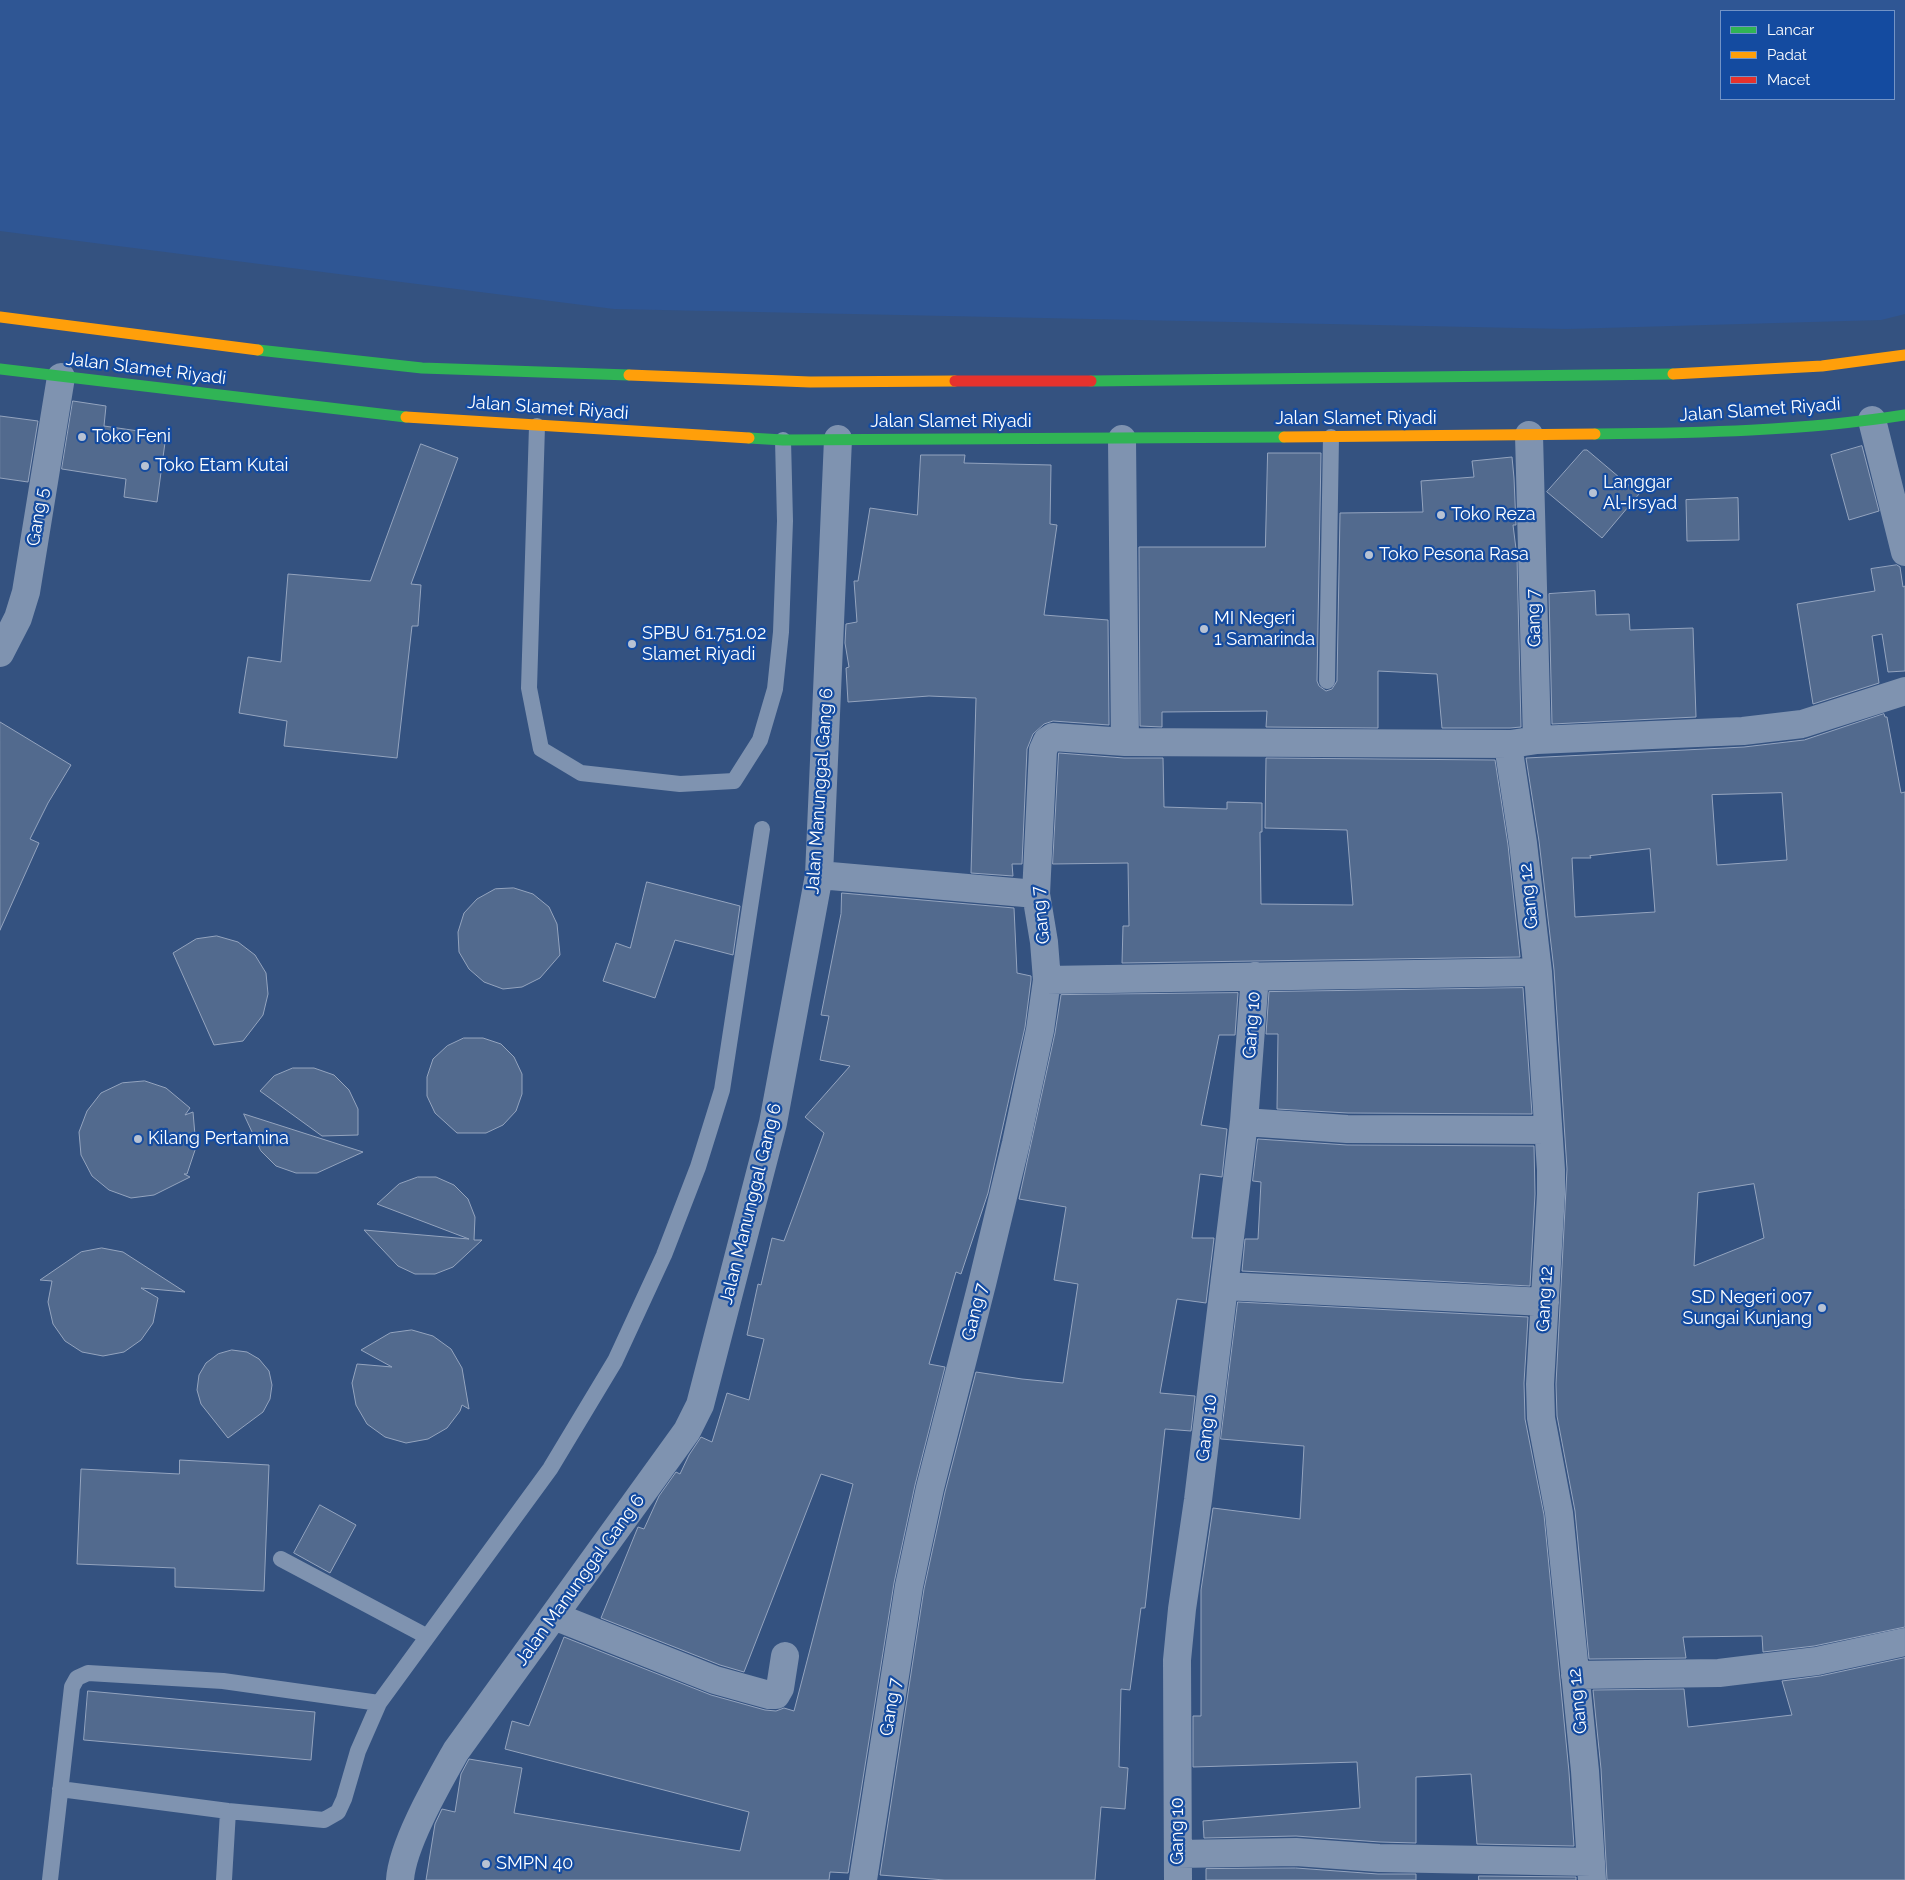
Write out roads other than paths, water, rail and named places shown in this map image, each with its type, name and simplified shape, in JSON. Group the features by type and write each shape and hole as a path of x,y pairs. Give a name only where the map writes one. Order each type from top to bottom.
{"highway":[{"name":"Jalan Slamet Riyadi","path":"0,317 313,357 422,368 810,382 1248,380 1678,374 1822,366 1905,355"},
{"name":"Jalan Slamet Riyadi","path":"0,369 410,418 783,440 1528,436 1713,433 1872,420 1905,415"}],"street":[{"name":"Gang 5","path":"0,653 18,618 26,592 61,377"},
{"path":"1872,420 1905,552"},
{"name":"Gang 7","path":"1524,742 1528,436"},
{"name":"Jalan Manunggal Gang 6","path":"400,1880 400,1868 411,1841 437,1785 456,1752 687,1431 700,1405 774,1123 819,875 838,439"},
{"path":"1122,439 1125,742 1524,742 1743,731 1802,724 1905,691"},
{"name":"Gang 7","path":"863,1880 909,1586 930,1488 1016,1143 1040,1030 1047,980 1044,942 1036,894 1044,750 1047,741 1053,737 1125,742"},
{"name":"Gang 12","path":"1524,742 1510,758 1523,843 1538,972 1551,1194 1540,1384 1540,1418 1559,1513 1585,1771 1591,1871"},
{"path":"819,875 1036,894"},
{"path":"1047,980 1538,972"},
{"name":"Gang 10","path":"1178,1867 1177,1660 1244,1122 1256,976"},
{"path":"1244,1122 1347,1129 1548,1130"},
{"path":"1224,1286 1545,1302"},
{"path":"554,1616 715,1680 769,1695 776,1695 780,1688 785,1656"},
{"path":"1575,1675 1718,1674 1817,1661 1905,1642"},
{"path":"1178,1867 1296,1852 1591,1871"}],"lane":[{"path":"536,426 529,688 541,749 581,773 680,784 734,781 760,740 775,689 781,632 785,521 783,440"},
{"path":"1327,681 1331,437"},
{"path":"60,1789 228,1811 324,1820 338,1812 344,1799 358,1750 379,1703 426,1636 550,1469 615,1361 664,1255 698,1167 722,1090 762,829"},
{"path":"281,1559 426,1636"},
{"path":"50,1880 72,1687 77,1678 88,1673 223,1681 379,1703"},
{"path":"224,1880 228,1811"}],"water":[{"path":"0,0 1905,0 1905,314 1881,320 1567,329 614,309 0,231"}],"place":[{"name":"Toko Feni","path":"82,437"},
{"name":"Toko Etam Kutai","path":"145,466"},
{"name":"Langgar Al-Irsyad","path":"1593,493"},
{"name":"Toko Reza","path":"1441,515"},
{"name":"Toko Pesona Rasa","path":"1369,555"},
{"name":"MI Negeri 1 Samarinda","path":"1204,629"},
{"name":"SPBU 61.751.02 Slamet Riyadi","path":"632,644"},
{"name":"Kilang Pertamina","path":"138,1139"},
{"name":"SD Negeri 007 Sungai Kunjang","path":"1822,1308"},
{"name":"SMPN 40","path":"486,1864"}]}
